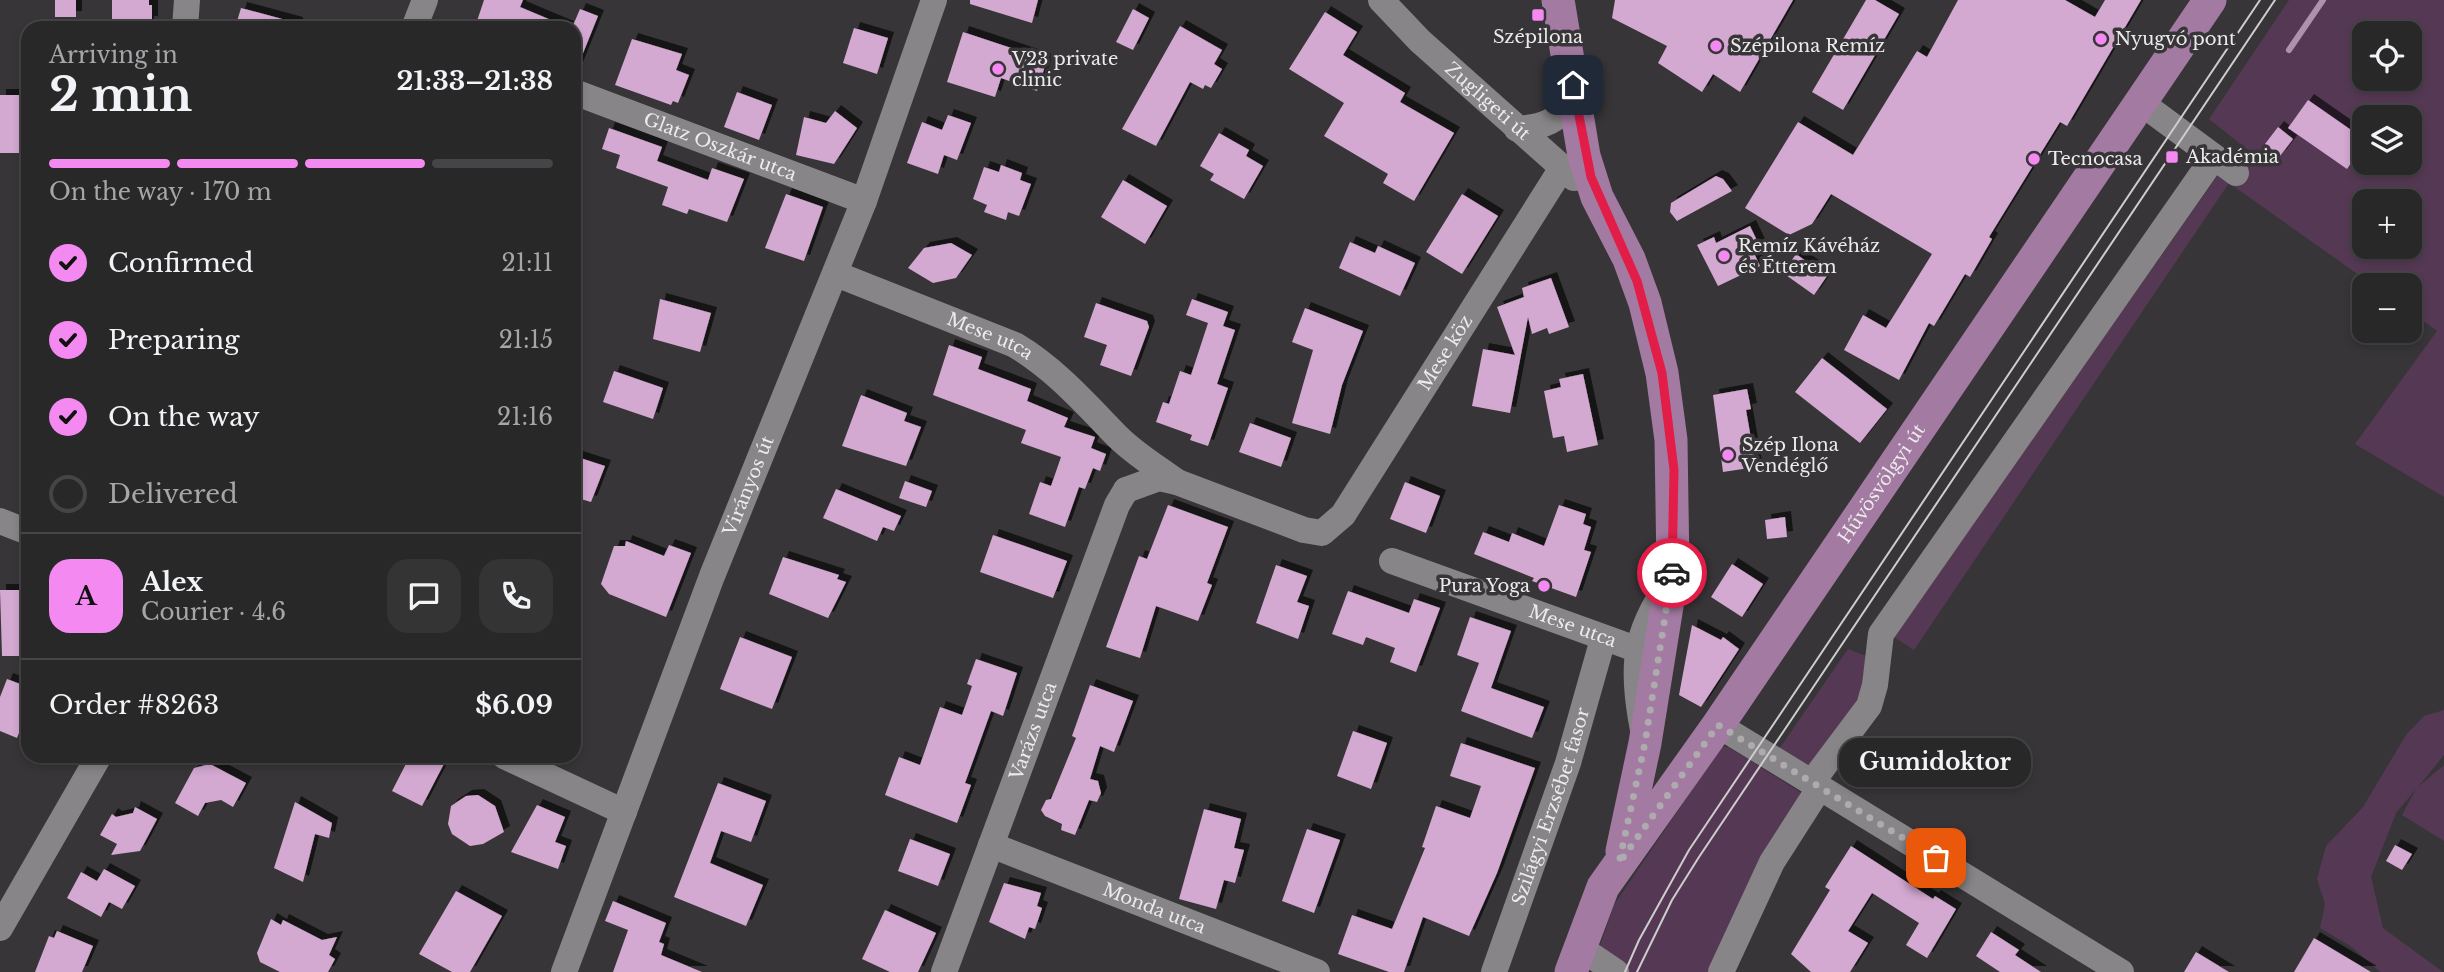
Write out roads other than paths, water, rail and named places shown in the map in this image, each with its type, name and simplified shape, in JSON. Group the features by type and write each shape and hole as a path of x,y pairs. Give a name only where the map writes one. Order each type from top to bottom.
{"main road":[{"path":"1558,0 1584,156 1597,197 1637,281 1662,373 1674,470 1671,580 1645,743 1619,863 1603,887 1575,959"},
{"name":"Hűvösvölgyi út","path":"1619,863 1718,725 2210,0"}],"street":[{"path":"186,21 187,0"},
{"path":"417,21 425,0"},
{"name":"Virányos út","path":"564,972 712,576 864,201 934,0"},
{"name":"Zugligeti út","path":"1381,0 1420,41 1597,197"},
{"name":"Glatz Oszkár utca","path":"581,95 864,201"},
{"path":"1517,129 1542,128 1559,120 1575,99"},
{"path":"2140,102 2236,173"},
{"path":"1721,972 1772,862 1816,785 1869,706 1875,685 1881,634 2214,157"},
{"name":"Mese köz","path":"1322,533 1343,515 1562,168"},
{"name":"Mese utca","path":"836,274 1023,350 1041,360 1088,403 1118,438 1177,482"},
{"path":"1118,438 1126,490"},
{"name":"Mese utca","path":"1126,490 1159,478 1177,482 1304,530 1322,533"},
{"name":"Varázs utca","path":"944,972 1117,505 1126,490"},
{"path":"1,525 21,530"},
{"name":"Mese utca","path":"1392,561 1636,649"},
{"path":"1645,743 1634,689 1636,649 1649,611 1671,580"},
{"name":"Szilágyi Erzsébet fasor","path":"1494,972 1568,762 1603,639"},
{"path":"1718,725 2121,972"},
{"path":"0,929 95,763"},
{"path":"519,763 624,812"},
{"name":"Monda utca","path":"991,845 1317,972"},
{"path":"1575,959 1616,972"}],"waterway":[{"path":"2289,50 2323,0"}],"tram line":[{"path":"1625,972 1639,940 1689,850 2260,0"},
{"path":"1637,972 1672,900 1699,857 2275,0"}],"place":[{"name":"Szépilona","path":"1538,15"},
{"name":"Nyugvó pont","path":"2101,39"},
{"name":"Szépilona Remíz","path":"1716,46"},
{"name":"V23 private clinic","path":"998,69"},
{"name":"Akadémia","path":"2172,157"},
{"name":"Tecnocasa","path":"2034,159"},
{"name":"Remíz Kávéház és Étterem","path":"1724,256"},
{"name":"Szép Ilona Vendéglő","path":"1728,455"},
{"name":"Pura Yoga","path":"1544,586"},
{"name":"Gumidoktor","path":"1936,858"}]}
